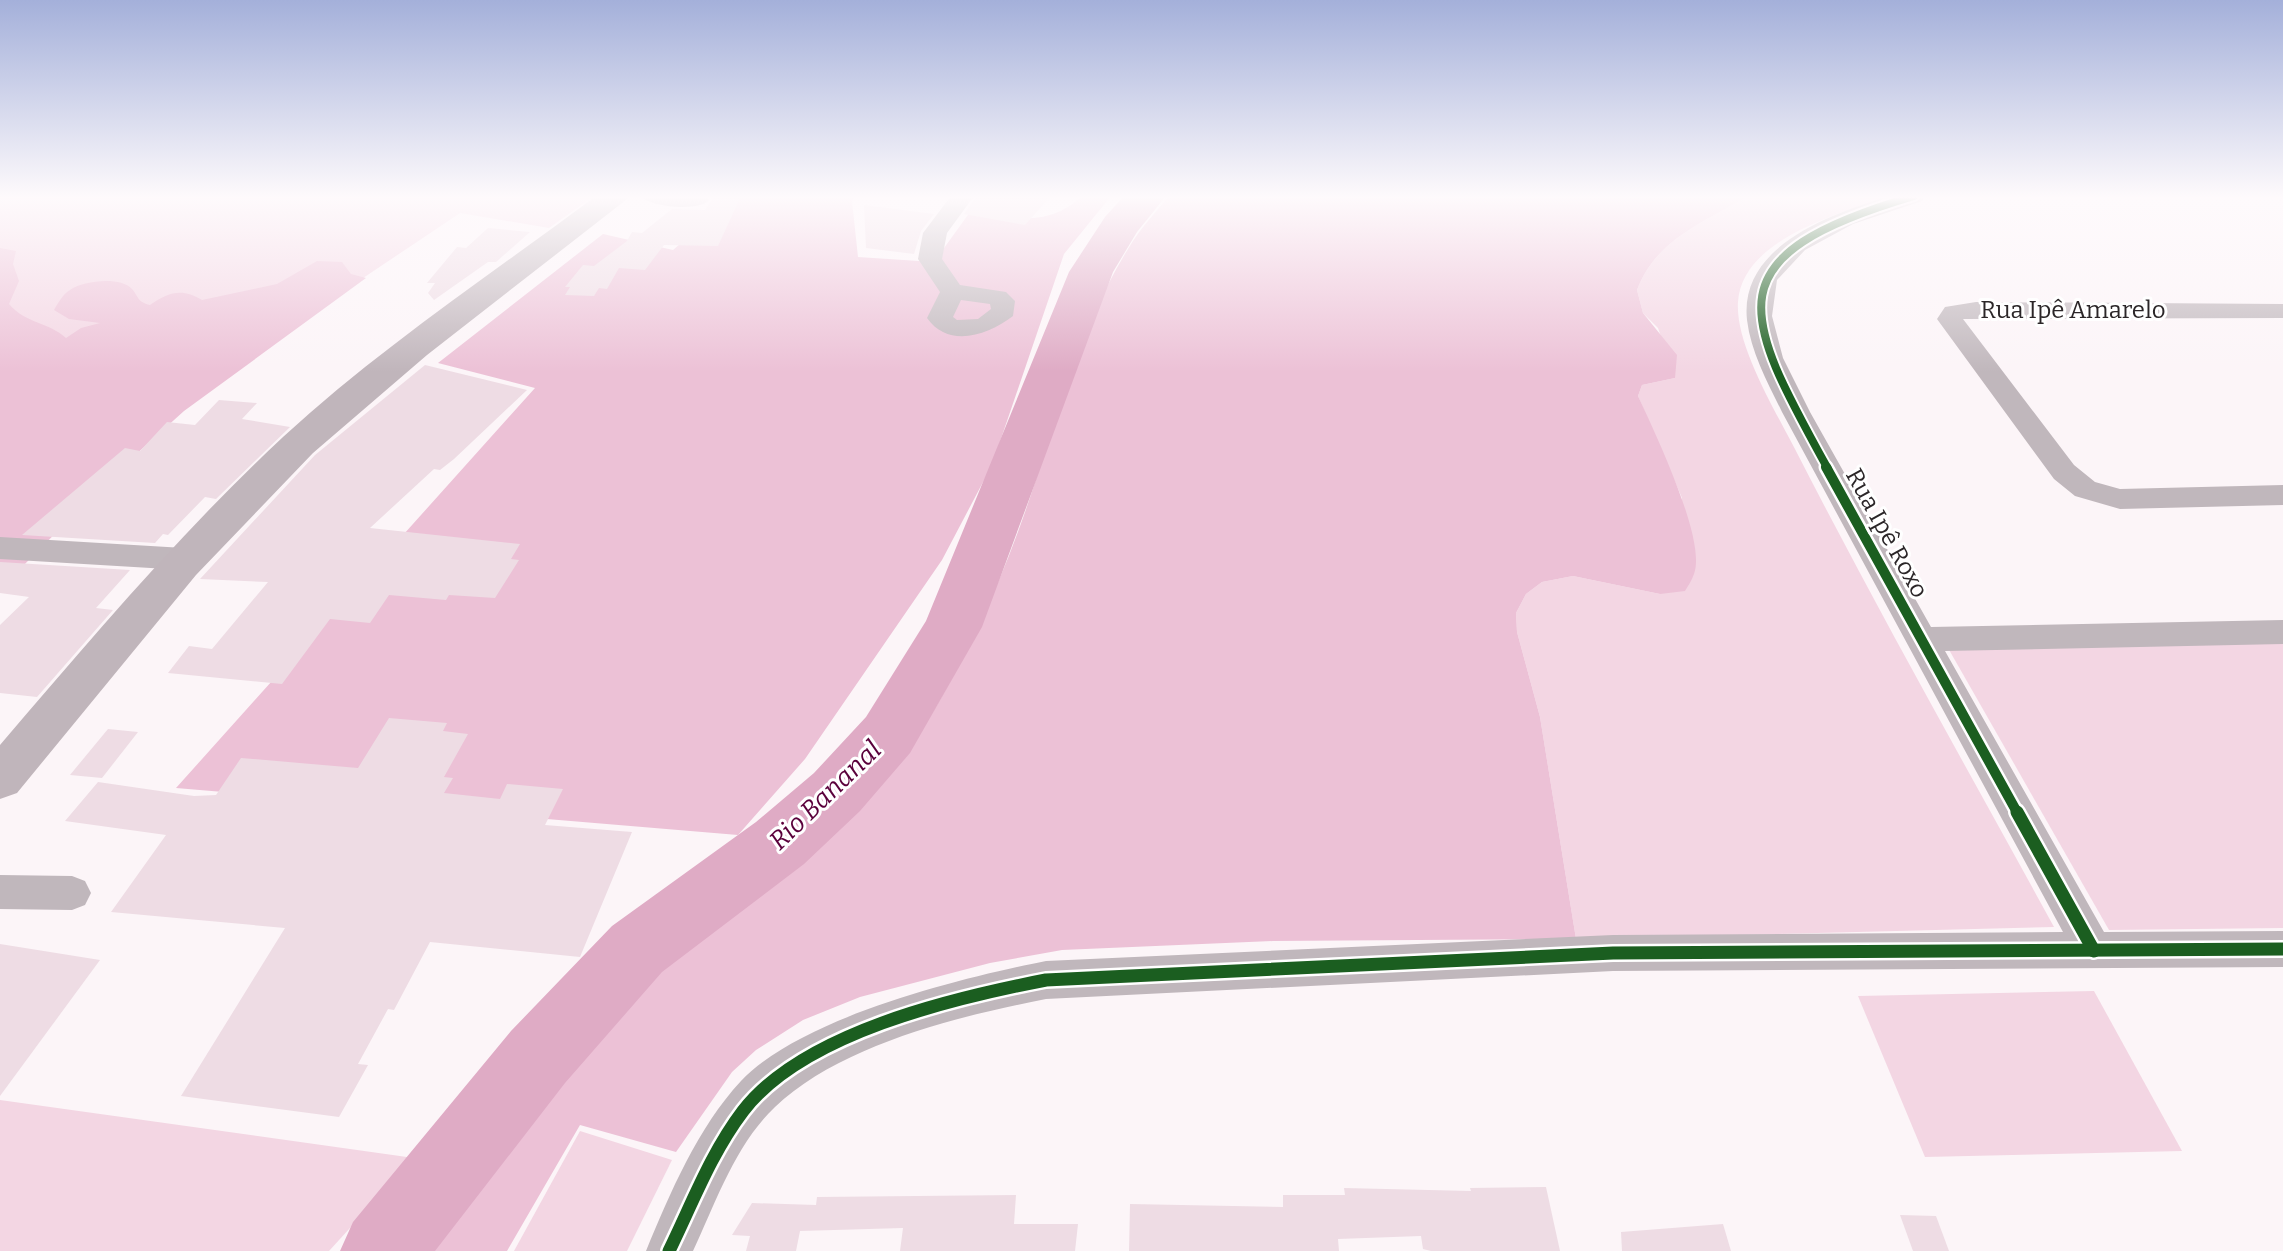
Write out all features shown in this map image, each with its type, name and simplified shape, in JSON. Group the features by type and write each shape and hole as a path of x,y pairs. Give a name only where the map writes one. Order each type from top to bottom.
{"main road":[{"path":"0,779 184,559 261,479 341,406 540,254"}],"street":[{"path":"930,254 952,292"},
{"name":"Rua Ipê Roxo","path":"1789,254 1770,273 1759,300 1762,334 1796,412 2094,951"},
{"name":"Rua Ipê Amarelo","path":"2283,311 1976,309 1954,312 1950,319 2064,472 2085,489 2120,499 2283,495"},
{"path":"0,548 184,559"},
{"path":"1923,639 2283,632"},
{"path":"0,892 72,893"},
{"path":"669,1251 731,1131 760,1092 780,1076 808,1057 859,1035 1015,985 1089,978 1613,953 2283,949"}],"shaded area":[{"path":"0,254 399,254 249,358 183,411 90,498 0,589"},
{"path":"0,254 15,254 13,264 19,281 9,304 23,316 66,338 81,328 100,323 69,319 54,310 67,292 92,282 119,282 132,289 140,301 150,305 176,293 202,300 277,284 317,261 342,262 351,274 366,278 184,411 113,475 0,589"},
{"path":"577,254 858,254 858,257 934,262 939,254 1064,254 992,465 942,560 805,759 738,835 176,788 535,388 438,363"},
{"path":"1125,254 1659,254 1645,272 1637,290 1643,313 1677,355 1675,378 1642,385 1638,396 1686,512 1696,558 1694,574 1685,591 1660,594 1573,576 1542,582 1526,594 1516,613 1517,632 1540,717 1576,939 1273,941 1062,950 990,963 860,997 803,1020 756,1050 732,1072 676,1152 580,1125 507,1251 412,1251 490,1144 577,1044 642,984 831,835 897,765 940,700 1004,569 1081,345"},
{"path":"1659,254 1764,254 1744,280 1738,302 1743,339 1750,359 1828,513 2054,927 1576,939 1540,717 1517,632 1516,613 1526,594 1542,582 1573,576 1660,594 1682,498 1638,396 1642,385 1675,378 1658,328 1643,313 1637,290"},
{"path":"2283,640 2283,928 2109,930 1948,648"},
{"path":"2094,991 2182,1151 1925,1157 1858,996"},
{"path":"0,1100 414,1158 329,1251 0,1251"},
{"path":"580,1131 672,1160 627,1251 514,1251"}],"building":[{"path":"451,254 505,254 496,262 488,262 434,300 428,293 435,283 427,283"},
{"path":"609,254 657,254 645,270 619,268 607,289 599,288 594,296 565,295 570,287 565,287 583,265 594,266"},
{"path":"425,365 527,390 454,459 440,470 434,469 370,528 520,544 511,559 519,560 495,598 449,595 446,600 389,595 370,623 330,619 282,684 168,673 189,646 212,649 268,582 200,579 315,455"},
{"path":"219,400 257,403 242,419 290,427 216,499 205,497 168,535 163,534 155,543 22,535 125,448 140,451 167,422 195,425"},
{"path":"0,562 130,570 96,608 113,610 37,697 0,693 0,625 29,597 0,593"},
{"path":"389,718 447,723 443,731 468,734 444,777 453,778 444,793 500,799 507,784 563,789 545,825 632,832 580,957 430,942 394,1010 388,1009 358,1064 368,1065 339,1117 181,1096 285,928 111,912 166,835 65,821 98,782 194,796 216,795 241,758 358,768"},
{"path":"108,729 138,732 102,778 70,775"},
{"path":"0,944 100,960 0,1096"},
{"path":"1546,1187 1560,1251 1431,1251 1423,1249 1421,1236 1338,1239 1339,1251 1129,1251 1130,1204 1283,1207 1283,1195 1345,1195 1344,1188 1471,1191 1470,1188"},
{"path":"1016,1195 1014,1224 1078,1224 1075,1251 900,1251 903,1228 800,1231 796,1251 746,1251 750,1236 732,1235 752,1203 816,1205 817,1197"},
{"path":"1900,1215 1936,1216 1949,1251 1913,1251"},
{"path":"1723,1224 1731,1251 1622,1251 1621,1232"}],"waterway":[{"name":"Rio Bananal","path":"382,1251 467,1150 538,1057 637,949 780,843 837,792 888,735 953,627 1091,272 1102,254"}],"cycle path":[{"path":"1786,254 1765,280 1759,302 1761,330 1770,358 1796,412 2094,951"},
{"path":"669,1251 708,1168 731,1128 759,1093 783,1073 853,1037 894,1021 978,995 1046,980 1613,953 2283,949"}]}
